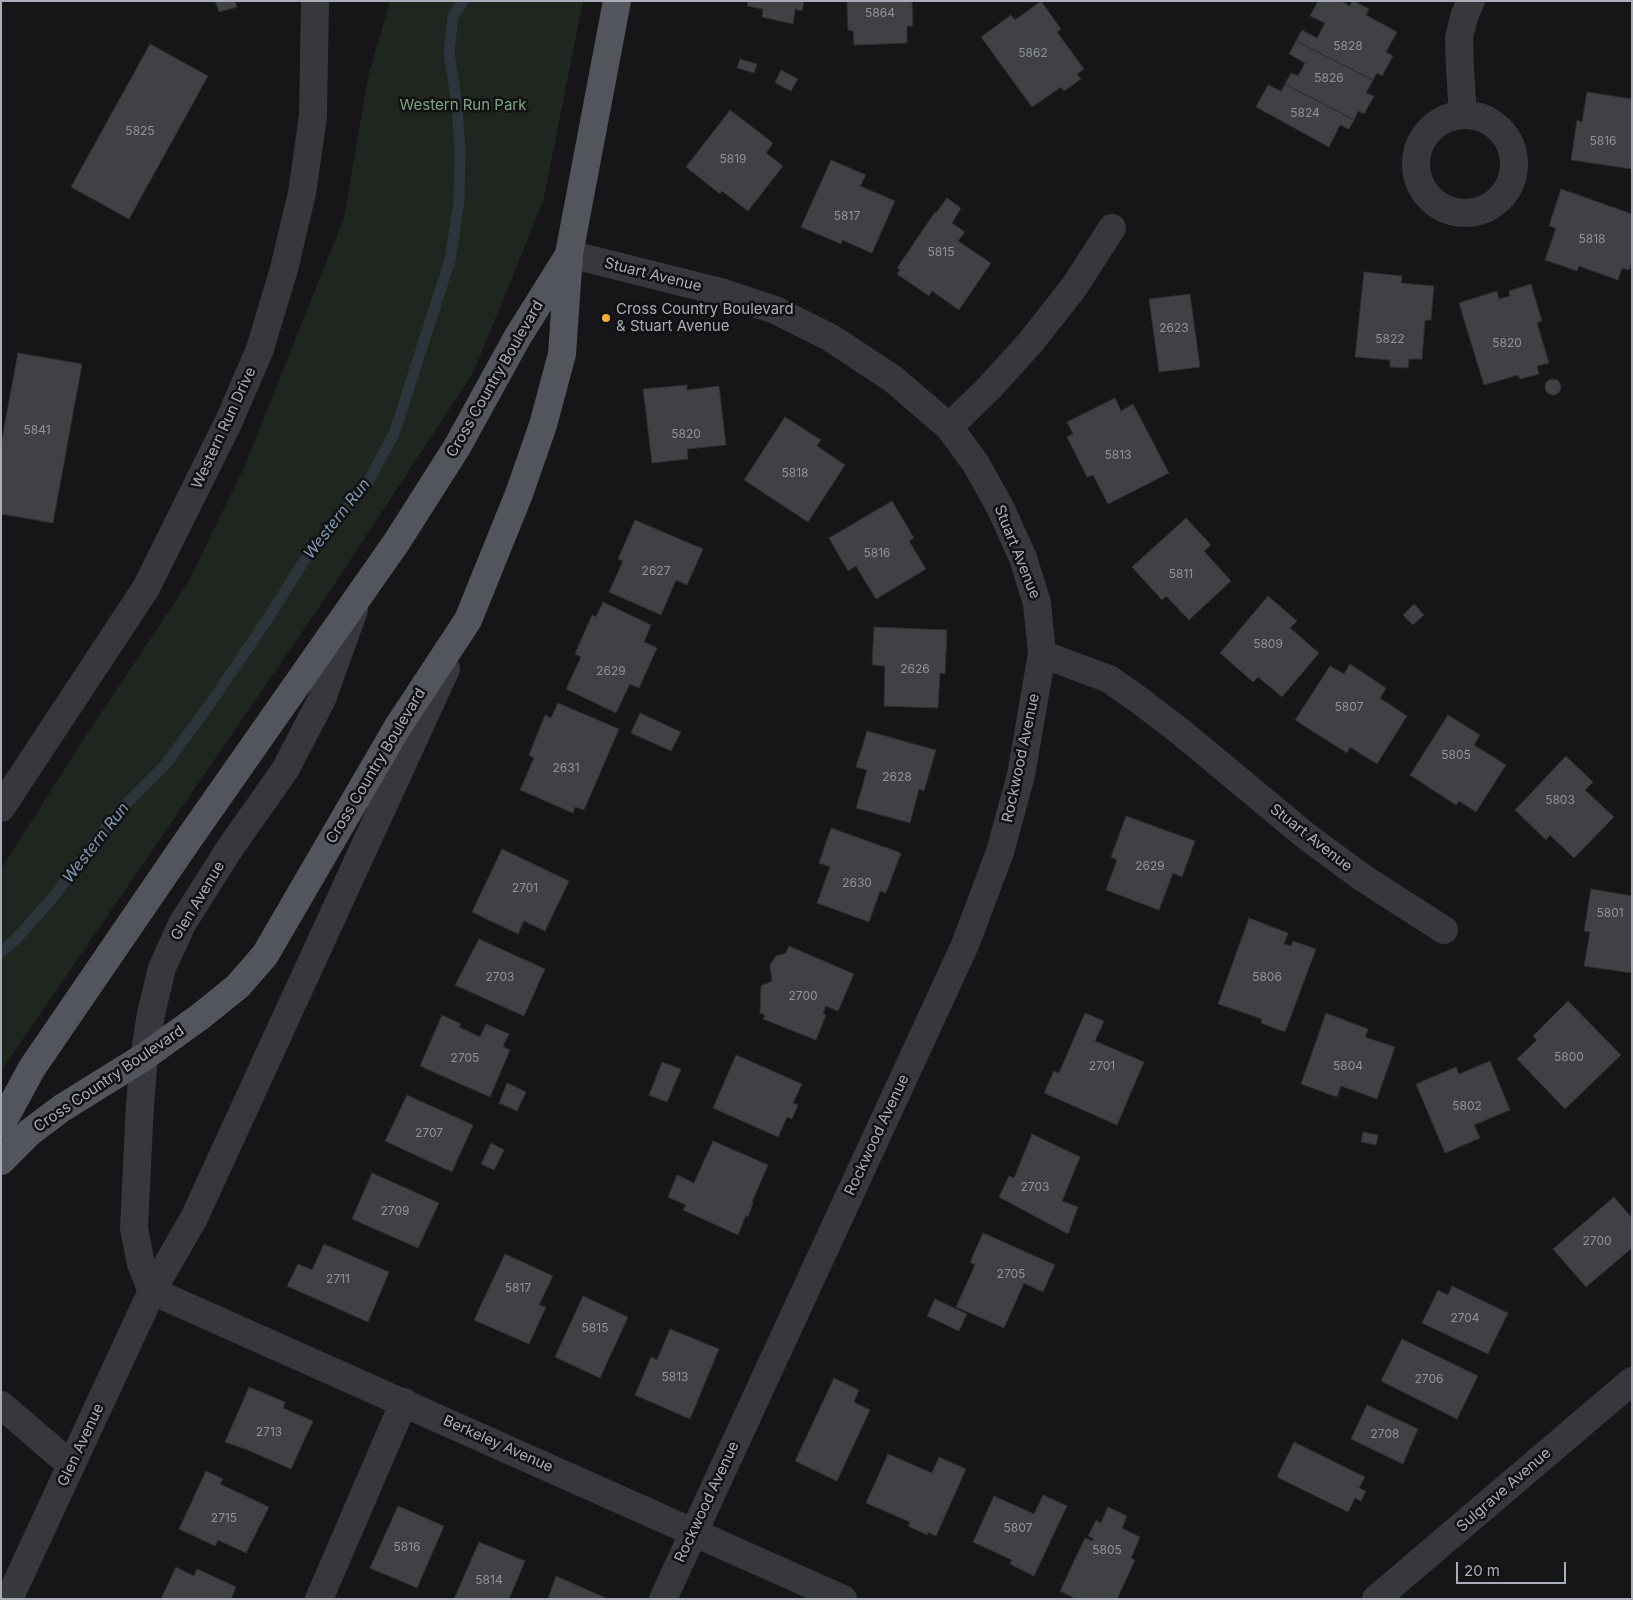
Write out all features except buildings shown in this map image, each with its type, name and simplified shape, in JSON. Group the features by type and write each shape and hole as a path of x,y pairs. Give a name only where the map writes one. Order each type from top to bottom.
{"main road":[{"name":"Cross Country Boulevard","path":"1,1161 30,1132 62,1108 144,1057 201,1016 238,986 265,955 397,728 468,620 519,494 545,416 562,354 569,254 617,1"},
{"name":"Cross Country Boulevard","path":"1,1125 32,1068 188,840 358,599 458,447 517,338 569,254"}],"street":[{"name":"Western Run Drive","path":"1,808 146,588 229,421 260,349 284,269 302,193 313,116 315,1"},
{"path":"1463,114 1459,37 1465,14 1471,1"},
{"path":"949,427 990,387 1030,343 1074,287 1112,228"},
{"name":"Stuart Avenue","path":"569,254 721,292 775,310 831,338 893,379 949,427 976,464 991,490 1022,558 1038,603 1042,654 1109,680 1132,695 1182,733 1306,836 1363,878 1444,930"},
{"name":"Glen Avenue","path":"152,1291 141,1264 134,1228 144,1057 151,1014 162,968 182,924 230,848 285,770 322,699 358,599"},
{"name":"Glen Avenue","path":"9,1599 152,1291 194,1218 468,620"},
{"name":"Rockwood Avenue","path":"663,1599 965,945 1000,852 1021,775 1042,654"},
{"name":"Berkeley Avenue","path":"152,1291 843,1599"},
{"name":"Sulgrave Avenue","path":"1376,1599 1632,1381"},
{"path":"319,1599 404,1402"},
{"path":"1,1405 71,1465"}],"green space":[{"name":"Western Run Park","path":"390,1 583,1 543,202 473,373 324,600 1,1071 1,869 85,737 188,582 241,474 344,218 368,77"}],"waterway":[{"name":"Western Run","path":"1,952 17,938 55,895 116,814 166,764 210,704 269,617 308,554 366,485 394,434 450,260 459,202 460,150 457,105 449,53 453,16 463,1"}],"place":[{"name":"Cross Country Boulevard & Stuart Avenue","path":"606,318"}]}
